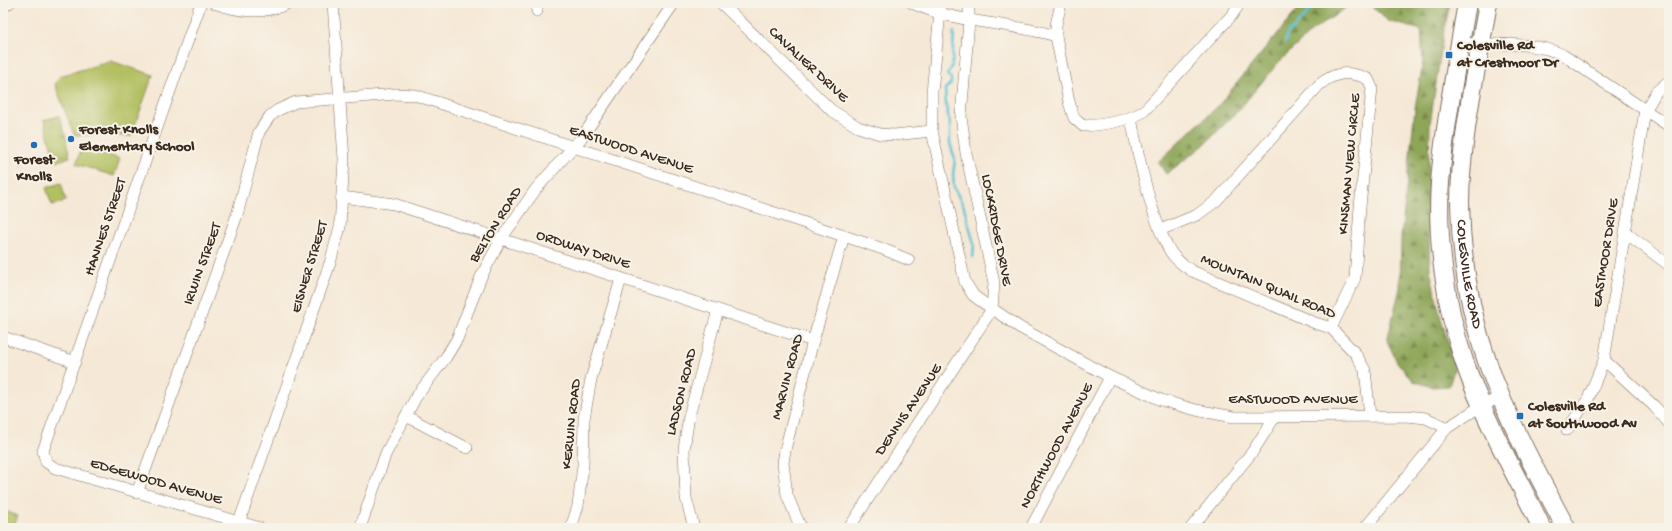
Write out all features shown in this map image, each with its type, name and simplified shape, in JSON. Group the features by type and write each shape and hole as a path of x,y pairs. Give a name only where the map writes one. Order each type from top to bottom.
{"highway":[{"name":"COLESVILLE ROAD","path":"1467,3 1445,133 1440,184 1442,257 1450,311 1464,361 1481,406 1542,528"},
{"name":"COLESVILLE ROAD","path":"1488,3 1463,152 1460,202 1463,256 1479,334 1501,397 1566,528"}],"street":[{"path":"3,7 9,3"},
{"name":"HANNES STREET","path":"46,462 43,452 201,3"},
{"path":"214,3 246,12 267,10 289,3"},
{"name":"EISNER STREET","path":"238,525 330,263 340,227 344,159 333,3"},
{"name":"BELTON ROAD","path":"360,528 386,453 416,397 446,357 457,339 481,277 501,239 536,189 573,147 614,92 674,3"},
{"name":"CAVALIER DRIVE","path":"720,3 831,110 858,127 880,134 894,135 932,131"},
{"path":"912,3 940,7 969,21 1038,30 1056,36"},
{"name":"LOCKRIDGE DRIVE","path":"969,3 969,21 961,116 966,153 994,283 992,309"},
{"path":"1061,3 1056,25 1056,36 1074,118 1083,126 1131,118 1143,112 1232,15 1240,3"},
{"name":"LOCKRIDGE DRIVE","path":"940,7 932,92 932,131 965,282 972,295 992,309"},
{"path":"1460,43 1481,45 1539,46 1552,49 1669,126"},
{"name":"KINSMAN VIEW CIRCLE","path":"1160,230 1197,214 1216,201 1319,85 1327,78 1339,73 1360,76 1368,79 1372,88 1360,207 1355,278 1331,328"},
{"name":"EASTMOOR DRIVE","path":"1567,430 1588,399 1604,360 1626,233 1632,181 1645,111 1656,92 1669,81"},
{"name":"EASTWOOD AVENUE","path":"340,98 396,94 415,96 844,236 909,260"},
{"name":"IRWIN STREET","path":"137,493 237,215 259,132 270,116 278,110 296,102 340,98"},
{"name":"MOUNTAIN QUAIL ROAD","path":"1131,118 1149,194 1160,230 1170,252 1192,272 1315,324 1331,328 1355,353 1365,370 1370,416"},
{"name":"ORDWAY DRIVE","path":"342,197 394,204 812,341"},
{"path":"1626,233 1669,265"},
{"name":"MARVIN ROAD","path":"801,527 787,495 783,463 812,341 844,236"},
{"name":"KERWIN ROAD","path":"571,528 578,506 583,465 584,419 591,379 621,279"},
{"name":"EASTWOOD AVENUE","path":"992,309 1019,327 1110,377 1161,400 1196,410 1234,417 1274,418 1370,416 1426,418 1447,428"},
{"name":"DENNIS AVENUE","path":"849,528 992,309"},
{"name":"LADSON ROAD","path":"694,528 686,498 684,449 689,416 718,310"},
{"path":"3,337 75,362"},
{"path":"1604,360 1654,406 1669,423"},
{"name":"NORTHWOOD AVENUE","path":"1031,528 1110,377"},
{"path":"1365,528 1376,524 1447,428 1481,406 1501,397"},
{"path":"406,416 467,448"},
{"path":"1191,528 1253,451 1274,418"},
{"name":"EDGEWOOD AVENUE","path":"46,462 55,468 238,525 260,528"}],"green space":[{"path":"1303,3 1450,3 1443,36 1430,124 1428,207 1430,270 1440,315 1455,366 1449,386 1432,387 1413,381 1397,362 1387,341 1400,287 1401,237 1415,108 1423,62 1421,30 1388,21 1370,5 1347,7 1312,31 1278,63 1238,111 1203,146 1166,174 1158,162 1218,106"},
{"path":"111,61 153,75 131,136 74,135 55,84 60,76"},
{"path":"59,116 67,140 70,157 55,162 44,120"},
{"path":"82,146 120,159 114,176 76,164"},
{"path":"61,183 66,201 52,205 46,188"},
{"path":"3,510 18,516 13,528 3,528"}],"waterway":[{"path":"1285,42 1288,32 1296,26 1314,6 1319,3"},
{"path":"954,32 952,66 947,75 951,78 951,83 945,89 946,107 950,123 950,143 955,160 953,174 954,188 964,207 974,244 973,257"}],"place":[{"name":"Colesville Rd at Crestmoor Dr","path":"1449,55"},
{"name":"Forest Knolls Elementary School","path":"71,139"},
{"name":"Forest Knolls","path":"34,145"},
{"name":"Colesville Rd at Southwood Av","path":"1520,416"}]}
